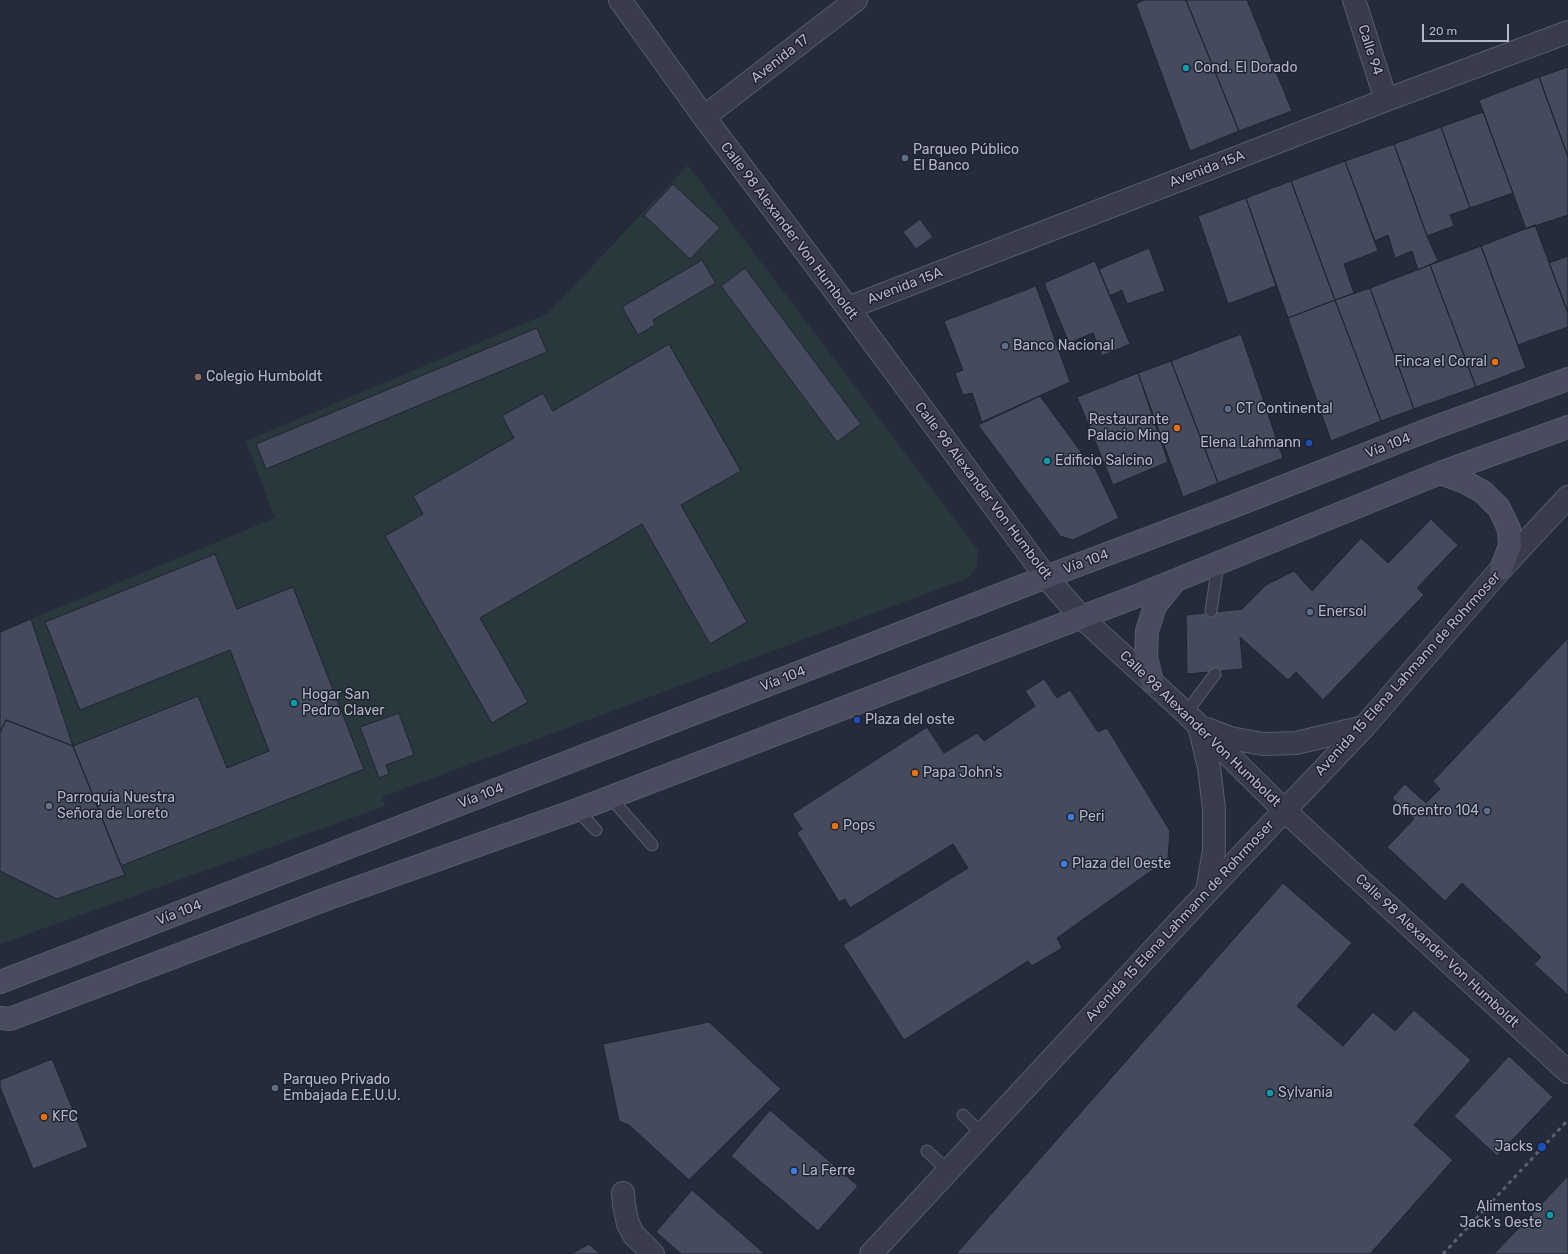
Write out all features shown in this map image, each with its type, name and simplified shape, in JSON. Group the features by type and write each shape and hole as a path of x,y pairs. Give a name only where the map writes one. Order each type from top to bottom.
{"main road":[{"name":"Vía 104","path":"0,982 1433,428 1568,379"},
{"path":"0,1018 10,1019 329,898 577,810 1218,564 1440,473 1568,427"},
{"path":"1440,473 1465,482 1483,492 1499,508 1509,529 1510,546 1501,569"},
{"path":"1152,682 1146,657 1147,631 1154,606 1178,579"}],"street":[{"name":"Calle 98 Alexander Von Humboldt","path":"620,0 704,117 848,308 1046,577 1081,617 1192,720 1284,810 1568,1072"},
{"name":"Avenida 17","path":"704,117 856,0"},
{"name":"Calle 94","path":"1354,0 1386,100"},
{"name":"Avenida 15A","path":"848,308 1386,100 1568,32"},
{"name":"Avenida 15 Elena Lahmann de Rohrmoser","path":"871,1254 1207,892 1364,727 1501,569 1568,497"},
{"path":"1192,720 1230,738 1263,744 1296,743 1329,737 1364,727"},
{"path":"1192,720 1209,767 1214,809 1214,850 1207,892"},
{"path":"623,1192 628,1224 634,1235 653,1254"}],"lane":[{"path":"1211,611 1218,564"},
{"path":"1192,720 1215,674"},
{"path":"610,797 652,845"},
{"path":"577,810 596,830"},
{"path":"963,1115 982,1134"},
{"path":"927,1151 948,1172"}],"shaded area":[{"path":"688,165 978,550 977,567 968,578 382,797 385,806 0,944 0,871 121,866 364,769 293,587 237,609 215,554 45,622 80,710 230,650 269,751 227,768 198,696 73,746 31,619 275,518 246,441 547,314","holes":["669,344 741,470 681,505 747,622 710,644 642,524 480,618 528,702 492,723 386,536 423,514 413,496 514,438 502,416 543,393 553,411"]}],"building":[{"name":"Cond. El Dorado","path":"1144,0 1186,0 1239,131 1190,151 1136,4"},
{"path":"1186,0 1247,0 1292,111 1239,131"},
{"path":"1568,67 1568,157 1539,77"},
{"path":"1539,77 1568,157 1568,215 1526,229 1479,100"},
{"path":"1483,112 1513,193 1470,208 1441,127"},
{"path":"1441,127 1470,208 1450,215 1454,226 1427,236 1394,144"},
{"path":"1394,144 1427,236 1438,261 1418,270 1412,251 1395,258 1388,235 1375,241 1345,161"},
{"path":"1345,161 1378,251 1344,264 1354,293 1335,300 1291,181"},
{"path":"1291,181 1335,300 1288,318 1246,198"},
{"path":"673,184 720,228 690,259 644,215"},
{"path":"1246,198 1276,286 1228,304 1198,216"},
{"path":"920,219 933,237 916,249 903,232"},
{"path":"1535,225 1568,313 1568,327 1518,345 1481,246"},
{"path":"1481,246 1526,368 1476,387 1430,265"},
{"path":"1149,248 1165,291 1127,304 1122,290 1110,296 1099,269"},
{"path":"1568,256 1568,313 1549,263"},
{"path":"702,260 716,283 653,320 655,325 638,335 622,307"},
{"path":"1095,261 1130,344 1102,356 1093,333 1069,343 1044,283"},
{"path":"1430,265 1476,387 1414,409 1370,288"},
{"path":"745,268 861,424 837,442 721,286"},
{"name":"Banco Nacional","path":"1036,286 1070,382 982,422 972,393 963,395 955,373 963,370 944,321"},
{"path":"1370,288 1414,409 1381,421 1335,300"},
{"path":"1335,300 1381,421 1331,441 1288,318"},
{"path":"537,328 547,352 266,469 256,444"},
{"name":"CT Continental","path":"1241,334 1283,458 1218,483 1171,361"},
{"path":"669,344 741,471 681,505 747,622 710,644 642,524 480,618 528,702 492,723 385,536 423,514 413,496 514,438 502,416 543,393 553,411"},
{"name":"Restaurante Palacio Ming","path":"1171,361 1218,483 1183,497 1138,373"},
{"path":"1138,373 1168,462 1113,485 1077,397"},
{"name":"Edificio Salcino","path":"1040,396 1096,470 1119,518 1073,540 1060,536 978,425"},
{"name":"Enersol","path":"1431,519 1458,545 1417,588 1424,595 1323,700 1296,672 1288,680 1240,637 1243,669 1187,674 1186,615 1242,609 1266,585 1294,571 1312,591 1361,538 1388,563"},
{"name":"Hogar San Pedro Claver","path":"215,554 237,609 293,587 364,769 121,866 73,746 198,696 227,768 269,751 230,650 80,710 45,622"},
{"path":"31,619 73,746 6,720 0,732 0,632"},
{"name":"Oficentro 104","path":"1568,638 1568,995 1534,964 1541,957 1462,883 1445,901 1387,847 1414,819 1392,798 1405,784 1426,803 1440,789 1433,781"},
{"name":"Plaza del Oeste","path":"1044,679 1057,698 1070,690 1098,732 1107,728 1170,831 1168,859 1057,938 1062,948 1032,966 1028,961 904,1040 843,945 968,868 953,844 850,908 845,899 839,902 797,833 802,829 792,814 927,727 944,753 977,733 984,741 1035,706 1025,691"},
{"path":"399,713 414,755 386,765 389,774 379,778 360,727"},
{"name":"Parroquia Nuestra Señora de Loreto","path":"6,720 73,746 125,875 57,899 0,871 0,732"},
{"name":"Sylvania","path":"1283,883 1352,943 1297,1006 1343,1046 1373,1012 1395,1031 1414,1010 1471,1060 1414,1125 1453,1160 1370,1254 956,1254"},
{"path":"709,1022 781,1089 689,1180 629,1125 619,1121 603,1044"},
{"path":"1509,1056 1553,1097 1497,1156 1454,1116"},
{"name":"KFC","path":"52,1059 88,1147 33,1169 0,1087 0,1080"},
{"name":"La Ferre","path":"770,1110 858,1186 818,1231 731,1156"},
{"name":"Alimentos Jack's Oeste","path":"1568,1176 1568,1254 1494,1254"},
{"path":"692,1190 765,1254 681,1254 656,1232"},
{"path":"589,1244 600,1254 571,1254"}],"railway":[{"path":"1443,1254 1568,1120"}],"place":[{"name":"Cond. El Dorado","path":"1186,68"},
{"name":"Parqueo Público El Banco","path":"905,158"},
{"name":"Banco Nacional","path":"1005,346"},
{"name":"Finca el Corral","path":"1495,362"},
{"name":"Colegio Humboldt","path":"198,377"},
{"name":"CT Continental","path":"1228,409"},
{"name":"Restaurante Palacio Ming","path":"1177,428"},
{"name":"Elena Lahmann","path":"1309,443"},
{"name":"Edificio Salcino","path":"1047,461"},
{"name":"Enersol","path":"1310,612"},
{"name":"Hogar San Pedro Claver","path":"294,703"},
{"name":"Plaza del oste","path":"857,720"},
{"name":"Papa John's","path":"915,773"},
{"name":"Parroquia Nuestra Señora de Loreto","path":"49,806"},
{"name":"Oficentro 104","path":"1487,811"},
{"name":"Peri","path":"1071,817"},
{"name":"Pops","path":"835,826"},
{"name":"Plaza del Oeste","path":"1064,864"},
{"name":"Parqueo Privado Embajada E.E.U.U.","path":"275,1088"},
{"name":"Sylvania","path":"1270,1093"},
{"name":"KFC","path":"44,1117"},
{"name":"Jacks","path":"1542,1147"},
{"name":"La Ferre","path":"794,1171"},
{"name":"Alimentos Jack's Oeste","path":"1550,1215"}]}
